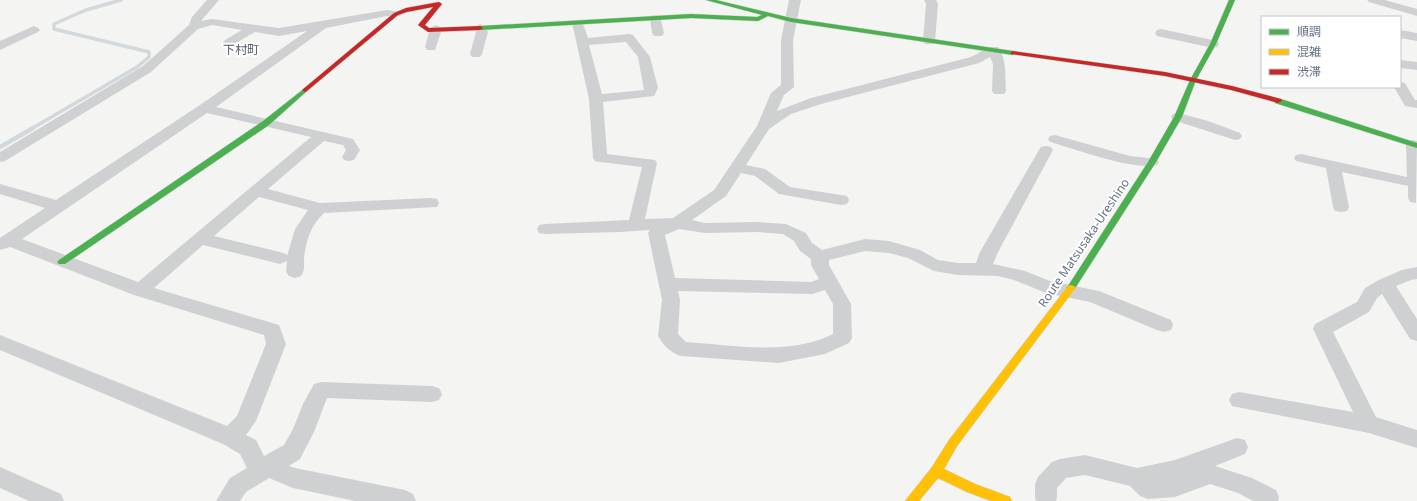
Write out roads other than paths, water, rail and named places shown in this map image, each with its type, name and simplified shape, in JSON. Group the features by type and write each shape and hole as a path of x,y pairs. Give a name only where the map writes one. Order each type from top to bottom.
{"street":[{"path":"194,26 196,19 213,0"},
{"path":"709,0 790,20 1165,74 1232,88 1289,104 1415,145 1416,198"},
{"path":"795,0 790,20 786,53 789,74 787,87 778,93 764,126 720,193 677,223 656,234 671,300 668,336 681,349 779,355 825,347 842,338 842,304 820,265 820,256"},
{"path":"929,41 932,4 930,0"},
{"name":"Route Matsusaka-Ureshino","path":"911,501 936,471 953,444 1069,292 1152,162 1178,117 1193,80 1213,44 1232,0"},
{"path":"1373,0 1417,13"},
{"path":"62,262 266,123 396,14 406,10 439,4 421,25 428,30 691,16 758,19 766,15"},
{"path":"0,158 147,69 194,26 212,22 279,32 387,13 396,14"},
{"path":"656,18 658,33"},
{"path":"578,23 596,99 600,158 650,163 636,225"},
{"path":"4,243 205,108 322,25"},
{"path":"229,43 253,28"},
{"path":"476,54 482,32 480,28"},
{"path":"431,47 436,29"},
{"path":"0,46 34,30"},
{"path":"1161,33 1213,44"},
{"path":"1401,34 1417,37"},
{"path":"582,42 629,38 644,57 651,88 649,93 596,99"},
{"path":"764,126 786,111 816,101 975,60 994,50"},
{"path":"994,50 999,64 999,91"},
{"path":"1401,64 1417,66"},
{"path":"1401,88 1410,103 1417,104"},
{"path":"205,108 348,142 353,150 349,157"},
{"path":"1178,117 1203,124 1235,136"},
{"path":"140,290 322,135"},
{"path":"982,269 989,252 1050,144 1129,160 1152,162"},
{"path":"1301,158 1415,183"},
{"path":"1333,165 1341,207"},
{"path":"737,168 760,172 785,192 841,200"},
{"path":"0,189 58,206"},
{"path":"257,191 320,208 431,203"},
{"path":"295,272 295,254 298,240 312,214 320,208"},
{"path":"545,229 620,227 677,223 705,228 756,227 786,229 800,237 806,247 820,256 866,245 889,248 914,254 934,265 958,269 998,270 1019,275 1046,287 1093,296 1164,325"},
{"path":"201,239 280,258"},
{"path":"4,243 140,290 272,330 276,344 245,421 231,437"},
{"path":"1369,424 1322,329 1363,307 1371,293 1385,284 1408,274 1417,273"},
{"path":"668,284 812,288 830,282"},
{"path":"1385,284 1417,334"},
{"path":"0,342 231,437 248,448 257,465 268,467 293,478 374,498 405,501"},
{"path":"227,501 238,484 292,452 303,432 313,404 321,390 432,394"},
{"path":"1239,400 1369,424 1417,439"},
{"path":"1046,497 1046,484 1060,468 1085,465 1137,478 1154,476 1181,469 1237,447"},
{"path":"936,471 971,488 1006,501"},
{"path":"1137,478 1148,489 1175,487 1210,474 1244,485 1272,500"},
{"path":"0,477 53,501"}],"waterway":[{"path":"31,129 137,67 149,57 149,52 54,29 54,24 86,10 121,0"},
{"path":"0,147 33,128"}],"district":[{"name":"下村町","path":"241,50"}]}
